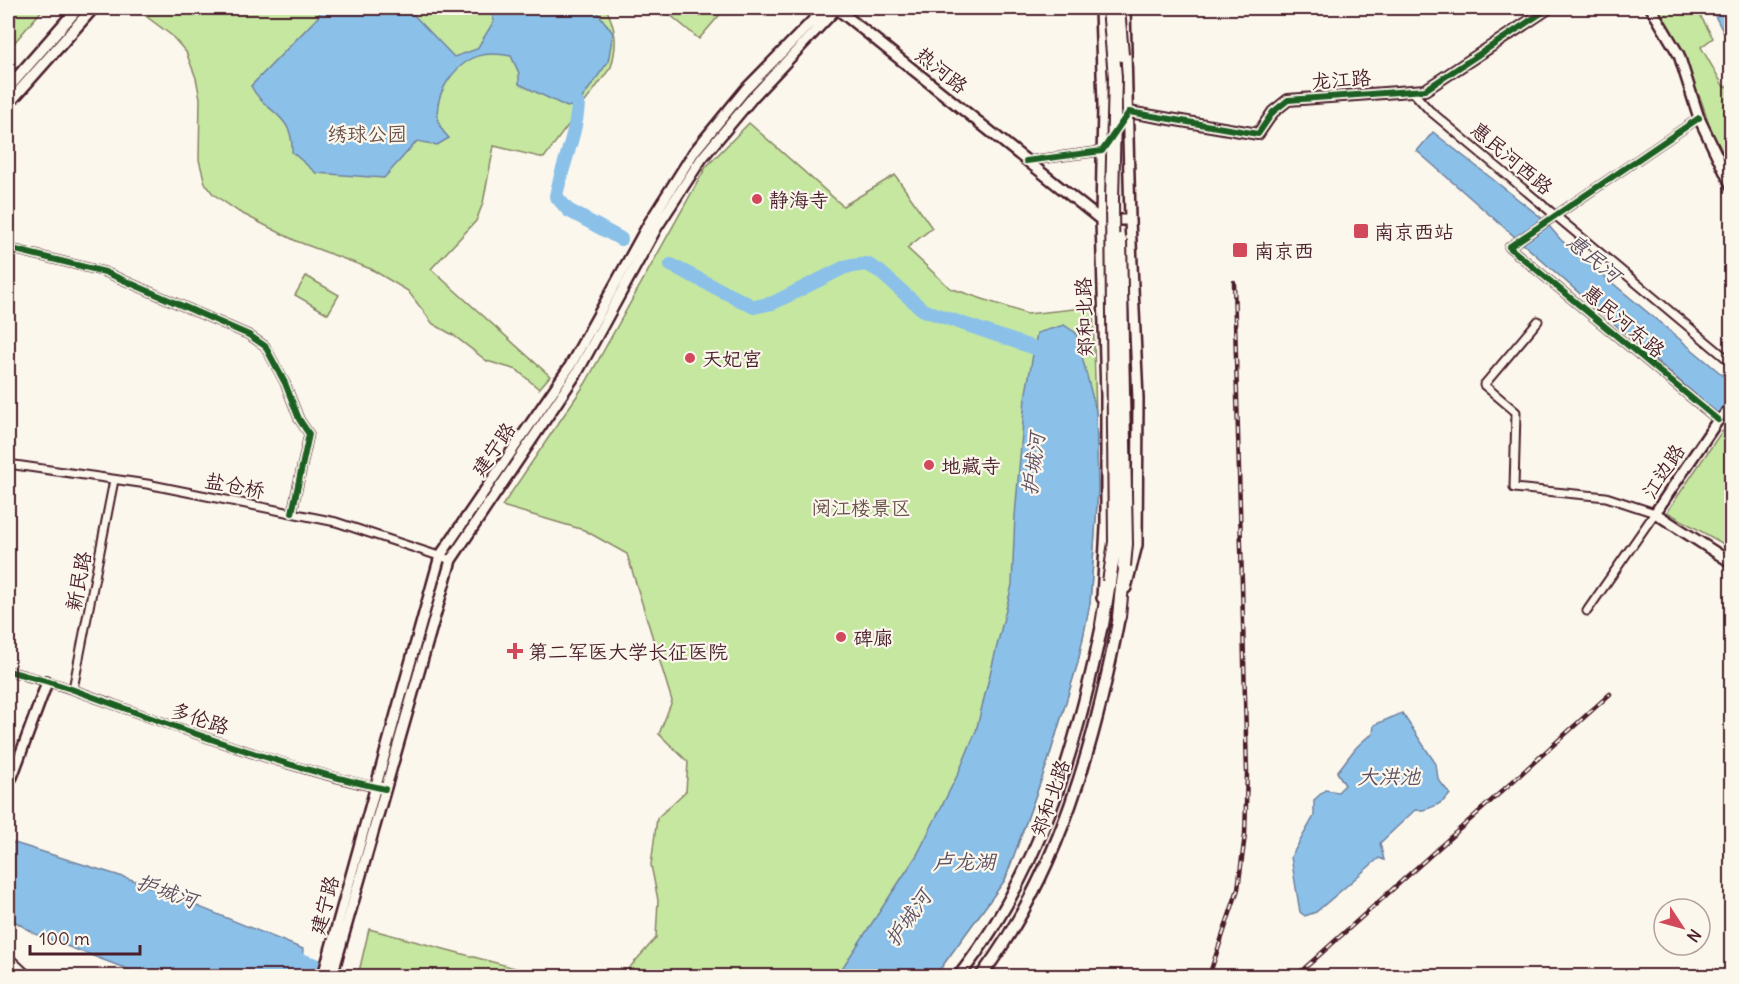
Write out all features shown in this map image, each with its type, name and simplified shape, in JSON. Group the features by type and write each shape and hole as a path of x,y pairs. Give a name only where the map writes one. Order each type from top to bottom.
{"highway":[{"name":"郑和北路","path":"1102,625 1115,542 1112,199 1115,77 1109,8"},
{"name":"郑和北路","path":"1118,8 1122,39 1119,204 1125,467 1124,566 1119,617"},
{"path":"8,960 25,976"},
{"path":"8,967 17,976"}],"main road":[{"path":"8,88 78,8"},
{"path":"8,104 93,8"},
{"name":"建宁路","path":"323,976 334,952 380,788 440,556 570,366 649,223 694,152 745,90 825,8"},
{"name":"建宁路","path":"380,788 451,560 578,371 683,185 753,97 836,8"},
{"name":"热河路","path":"836,8 1101,220"},
{"name":"郑和北路","path":"958,976 1004,911 1044,830 1089,689 1102,625 1106,395 1101,220 1100,8"},
{"name":"郑和北路","path":"981,976 1018,920 1060,833 1104,694 1119,617 1137,545 1138,399 1130,220 1125,8"},
{"name":"龙江路","path":"1129,112 1258,134 1273,112 1288,100 1425,90 1549,8"},
{"path":"1651,8 1679,55 1699,118 1731,187"},
{"path":"1101,220 1130,220"},
{"name":"江边路","path":"1718,420 1655,513 1715,549 1731,563"},
{"path":"9,781 41,686 46,681"},
{"name":"建宁路","path":"332,976 334,952"},
{"path":"8,954 32,976"},
{"path":"8,973 11,976"}],"street":[{"name":"惠民河西路","path":"1412,91 1429,110 1553,216 1731,363"},
{"path":"1026,161 1102,151 1129,112"},
{"path":"1553,216 1699,118"},
{"name":"惠民河东路","path":"1553,216 1511,245 1718,420"},
{"path":"8,248 105,272 223,322 266,346 285,383 299,419 309,434 292,513"},
{"path":"1538,321 1484,385 1516,412 1514,488 1606,497 1655,513 1587,611"},
{"name":"江边路","path":"1718,420 1731,404"},
{"name":"盐仓桥","path":"8,464 147,484 336,522 451,560"},
{"name":"新民路","path":"73,689 114,480"},
{"name":"多伦路","path":"8,671 73,689 153,720 193,730 259,755 324,775 380,788"}],"green space":[{"path":"8,8 44,8 8,50"},
{"name":"绣球公园","path":"135,8 606,8 615,37 615,51 611,67 544,158 494,146 483,203 476,221 431,269 550,376 539,389 517,370 487,361 453,335 433,324 408,291 371,269 296,241 239,212 213,194 205,183 199,160 200,98 196,78 186,52 171,35"},
{"path":"662,8 719,8 723,11 699,39"},
{"path":"1658,8 1696,8 1713,38 1701,47 1724,87 1731,85 1731,173 1718,150 1701,100"},
{"name":"阅江楼景区","path":"749,123 843,206 895,175 932,228 907,248 950,288 1027,314 1093,307 1098,490 1090,603 1078,662 1048,761 1005,880 935,976 622,976 656,938 658,900 651,865 657,818 686,791 688,762 659,734 672,701 627,554 584,530 502,506 585,384 706,167"},
{"path":"306,276 339,295 328,314 295,295"},
{"path":"1722,431 1731,438 1731,552 1722,543 1667,512"},
{"path":"369,929 545,976 358,976"}],"water":[{"path":"322,8 407,8 454,57 477,49 494,21 490,8 594,8 613,33 608,62 578,104 567,107 519,84 519,73 511,56 482,55 471,59 457,69 440,98 438,119 449,138 437,145 417,141 384,178 316,173 292,152 291,139 284,121 264,103 251,86 318,17"},
{"path":"1711,8 1731,8 1731,47"},
{"path":"1433,132 1543,219 1561,240 1731,382 1731,432 1724,420 1417,151"},
{"name":"卢龙湖","path":"1064,325 1076,333 1096,411 1098,490 1090,603 1078,662 1048,761 1005,880 935,976 837,976 917,855 958,774 976,731 1012,585 1025,398 1037,333"},
{"name":"大洪池","path":"1402,713 1436,764 1438,779 1450,794 1444,801 1434,806 1424,810 1415,810 1380,843 1384,860 1379,858 1316,912 1305,916 1300,912 1291,857 1314,816 1314,800 1325,790 1338,792 1345,785 1337,772 1357,746 1373,734 1374,725"},
{"path":"8,841 133,880 303,949 302,958 305,959 300,976 143,975 35,934 8,917"}],"waterway":[{"path":"578,104 575,128 556,196 568,210 621,239"},
{"name":"护城河","path":"671,265 754,307 773,303 845,267 867,264 879,271 923,310 1049,353"},
{"name":"护城河","path":"287,955 347,976"}],"railway":[{"path":"1209,976 1238,889 1245,835 1247,773 1234,282"},
{"path":"1296,976 1610,694"}],"cycle path":[{"path":"1026,161 1102,151 1129,112 1258,134 1273,112 1288,100 1425,90 1549,8"},
{"path":"1699,118 1509,247 1718,420"},
{"path":"8,248 105,272 249,335 265,346 285,383 299,419 309,434 292,513"},
{"path":"8,671 66,687 189,732 266,757 385,789"}],"place":[{"name":"静海寺","path":"757,199"},
{"name":"南京西站","path":"1361,231"},
{"name":"南京西","path":"1240,250"},
{"name":"天妃宫","path":"690,358"},
{"name":"地藏寺","path":"929,465"},
{"name":"碑廊","path":"841,637"},
{"name":"第二军医大学长征医院","path":"515,651"}],"water label":[{"name":"惠民河","path":"1594,258"}]}
